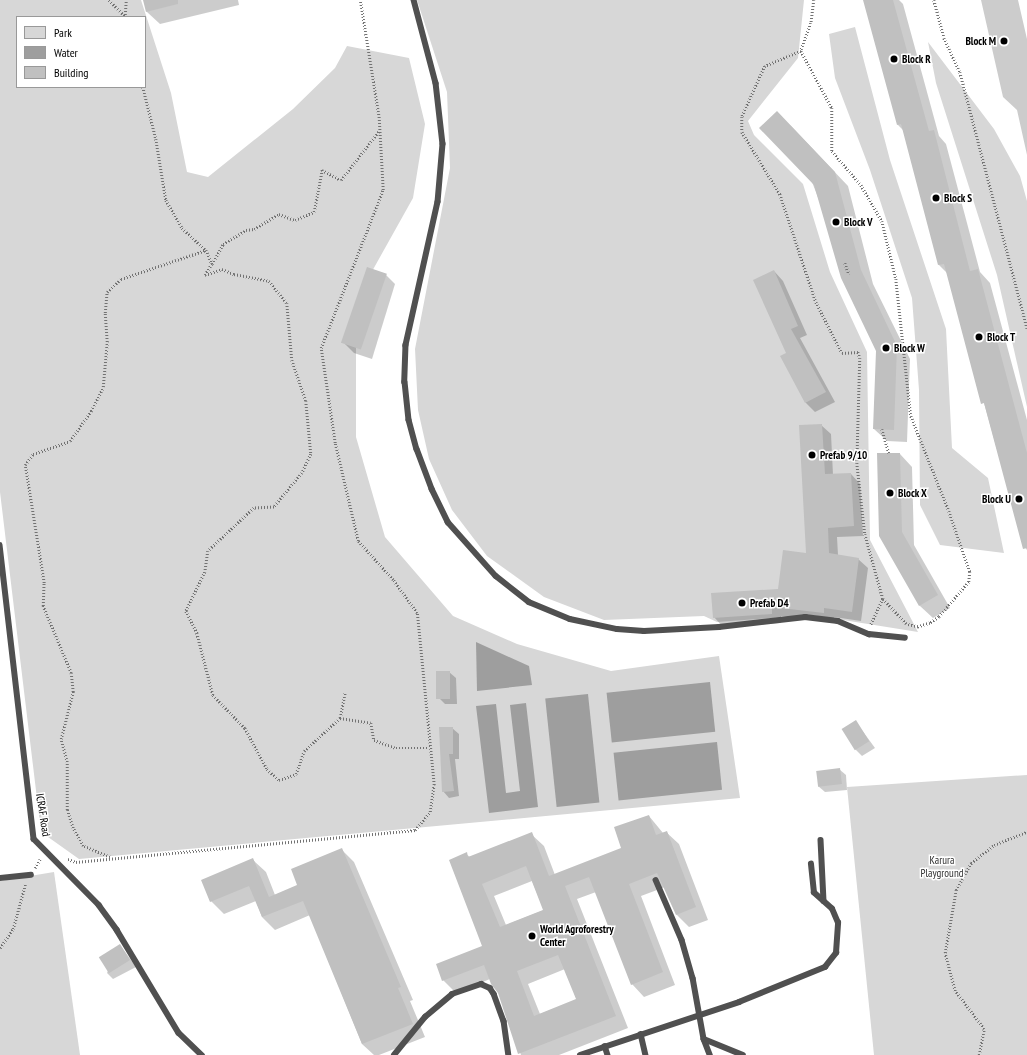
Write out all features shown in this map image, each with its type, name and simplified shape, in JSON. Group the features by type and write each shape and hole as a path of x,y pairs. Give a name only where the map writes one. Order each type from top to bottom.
{"lane":[{"path":"414,0 436,83 443,144 438,202 406,345 405,382 409,420 417,449 432,489 448,522 496,576 530,602 570,619 618,629 644,631 719,627 805,617 838,621 869,634 906,638"},
{"name":"ICRAF Road","path":"0,545 34,839 44,852 99,905 117,930 179,1033 202,1055"},
{"path":"821,840 824,901"},
{"path":"580,1055 746,999 825,967 836,953 839,935 836,914 814,893 811,864"},
{"path":"0,878 31,875"},
{"path":"656,880 682,940 701,1014 704,1039 710,1055"},
{"path":"394,1055 425,1017 452,994 481,984 490,988 494,994 504,1021 509,1055"},
{"path":"641,1034 646,1055"},
{"path":"704,1039 743,1055"},
{"path":"605,1046 608,1055"}],"path":[{"path":"109,0 125,16"},
{"path":"125,16 126,0"},
{"path":"63,858 76,862 415,830 430,812 434,785 428,748 417,613 393,580 358,541 335,443 321,348 383,190 380,130 360,0"},
{"path":"801,51 832,108 832,151 860,185 882,221 896,279 911,416 949,511 970,572 969,582 939,617 930,623 918,627 906,624 883,599 865,534 857,463 860,358 858,352 842,353 816,302 780,194 742,132 742,117 766,66 801,51 811,23 814,0"},
{"path":"934,0 944,38 960,72 1027,328"},
{"path":"143,88 156,139 166,200 182,228 206,250 212,264"},
{"path":"345,692 340,718 304,751 296,774 279,780 267,769 245,728 213,695 197,633 186,611 205,572 208,551 254,508 274,507 302,473 311,454 306,401 292,360 288,303 269,281 234,274 222,269 206,275 222,244 246,230 254,228 279,214 295,220 314,212 322,170 341,180 360,158 380,130"},
{"path":"110,858 83,846 73,828 67,810 67,762 61,739 73,692 71,672 43,606 44,583 25,465 33,454 70,441 91,411 103,387 107,342 105,313 107,292 120,279 206,250"},
{"path":"845,263 849,274"},
{"path":"882,430 889,453"},
{"path":"869,634 874,616 883,599"},
{"path":"340,718 371,723 374,740 396,748 428,748"},
{"path":"979,1055 984,1028 955,991 945,953 956,890 971,863 994,845 1027,832"},
{"path":"0,948 13,929 24,887 44,852"}],"green space":[{"path":"0,0 141,0 171,93 187,172 208,177 293,109 335,68 347,46 409,58 425,124 413,198 356,300 356,437 385,537 453,616 517,644 611,671 719,656 740,798 79,859 41,832 0,492"},
{"path":"417,0 804,0 798,58 748,121 754,135 803,184 830,272 867,352 870,540 918,632 812,615 717,622 704,616 604,620 544,597 487,556 452,510 429,459 418,410 415,349 450,168 447,92"},
{"path":"855,27 890,160 946,329 952,448 988,478 1004,553 940,545 920,505 919,390 912,298 870,170 835,78 829,34"},
{"path":"928,42 994,129 1020,176 1027,201 1027,407 997,275 936,83"},
{"name":"Karura Playground","path":"1027,775 1027,1055 874,1055 847,787"},
{"path":"54,872 80,1055 0,1055 0,881"}],"water":[{"path":"476,642 529,666 532,685 477,691"},
{"path":"710,682 715,732 612,743 607,693"},
{"path":"588,694 599,802 557,807 545,698"},
{"path":"526,703 538,807 489,813 476,706 496,704 506,793 520,791 510,705"},
{"path":"717,742 722,790 619,801 614,753"}],"building":[{"path":"143,0 178,0 178,4 146,12"},
{"path":"863,0 893,0 929,131 934,130 970,271 978,269 1027,453 1027,548 1023,549 984,403 981,404 944,264 938,265 901,124 897,125"},
{"path":"777,111 835,172 861,270 897,346 894,430 873,429 876,351 841,278 814,185 759,128"},
{"path":"367,267 387,274 361,349 341,343"},
{"path":"774,270 798,326 791,329 826,392 805,403 780,356 786,353 753,280"},
{"path":"822,424 825,474 851,473 854,526 828,528 829,553 859,558 852,612 824,608 824,613 772,607 772,614 713,618 711,593 778,589 783,550 806,553 799,425"},
{"name":"Block X","path":"877,453 900,453 902,532 938,595 919,606 879,536"},
{"path":"436,671 450,671 450,699 436,699"},
{"path":"856,720 869,741 855,750 842,729"},
{"path":"439,727 453,727 453,754 449,754 454,791 442,792"},
{"path":"840,768 842,784 818,787 816,771"},
{"name":"World Agroforestry Center","path":"649,815 656,835 667,831 696,907 676,915 657,873 629,884 663,972 631,985 589,877 565,886 616,1016 518,1054 498,993 491,984 484,965 442,981 436,964 482,946 449,860 467,852 468,857 532,832 549,876 621,848 614,827","holes":["526,866 543,910 500,927 482,884","558,955 576,999 534,1016 517,971"]},
{"path":"342,848 401,987 398,988 413,1024 362,1044 303,901 262,917 249,886 210,902 201,880 253,858 269,897 297,885 291,869"},
{"path":"120,944 130,960 109,973 99,957"}],"place":[{"name":"Block M","path":"1004,41"},
{"name":"Block R","path":"894,59"},
{"name":"Block S","path":"936,198"},
{"name":"Block V","path":"836,222"},
{"name":"Block T","path":"979,337"},
{"name":"Block W","path":"886,348"},
{"name":"Prefab 9/10","path":"812,455"},
{"name":"Block X","path":"890,493"},
{"name":"Block U","path":"1019,499"},
{"name":"Prefab D4","path":"742,603"},
{"name":"World Agroforestry Center","path":"532,936"}]}
